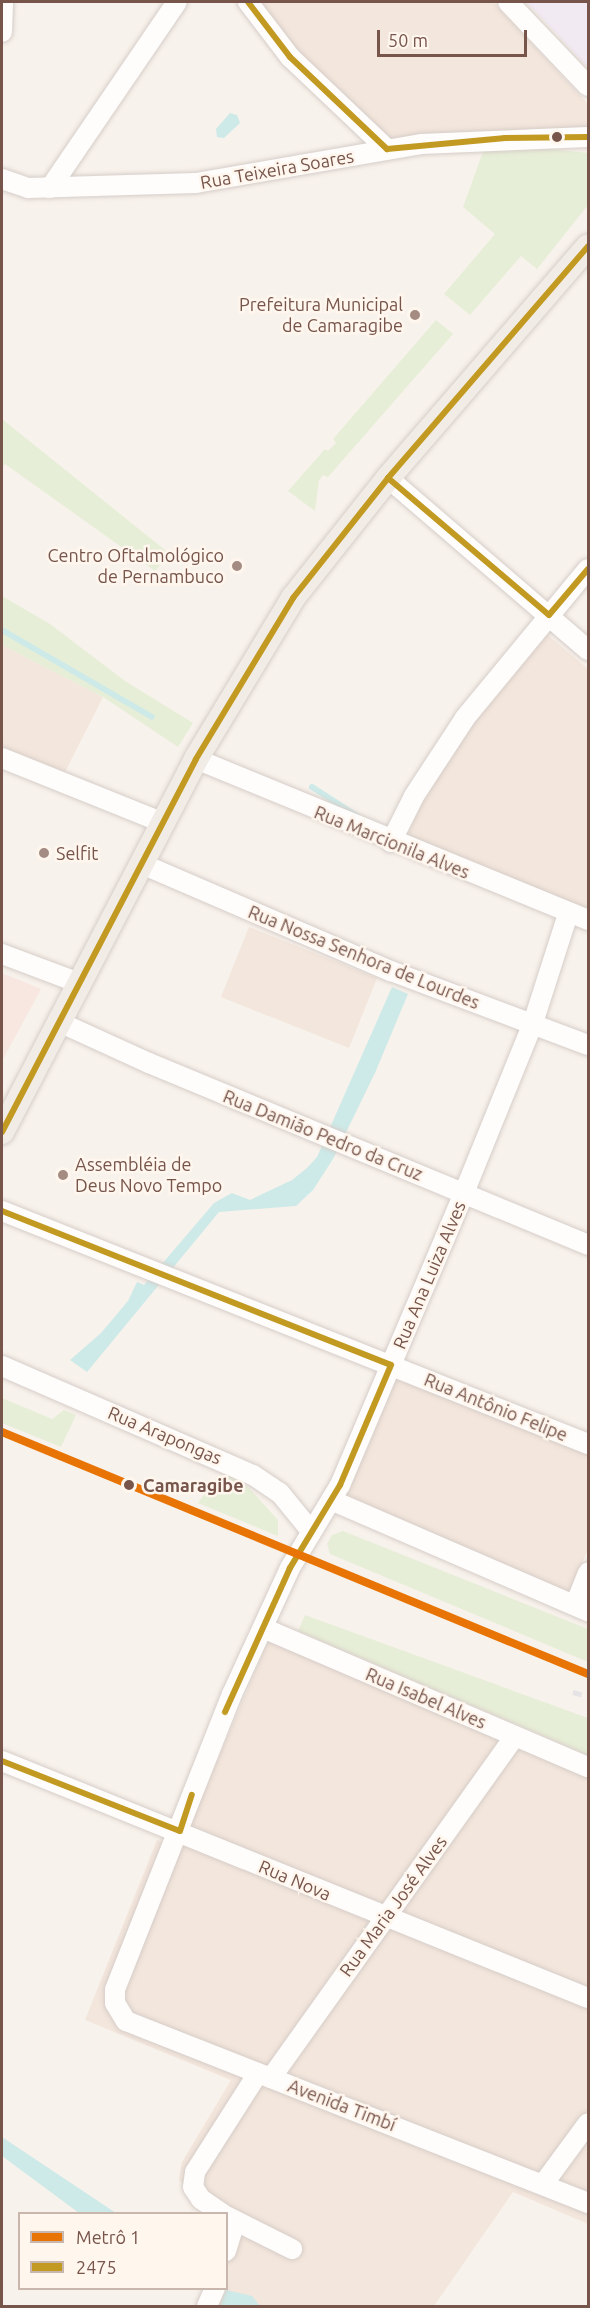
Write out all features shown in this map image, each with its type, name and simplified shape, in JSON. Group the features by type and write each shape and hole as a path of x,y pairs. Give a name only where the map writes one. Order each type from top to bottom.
{"main road":[{"path":"2,1132 196,759 293,598 388,478 588,246"}],"street":[{"path":"2,32 3,2"},
{"path":"50,188 177,2"},
{"path":"248,2 290,57 387,149"},
{"path":"508,2 588,86"},
{"name":"Rua Teixeira Soares","path":"2,179 28,188 196,183 387,149 505,138 588,137"},
{"path":"388,478 588,650"},
{"path":"392,842 437,756 549,615 588,570"},
{"path":"2,758 164,823"},
{"name":"Rua Marcionila Alves","path":"196,759 392,842 588,921"},
{"name":"Rua Nossa Senhora de Lourdes","path":"142,864 391,971 588,1045"},
{"name":"Rua Ana Luiza Alves","path":"115,1990 180,1831 232,1694 310,1531 331,1500 464,1193 533,1023 568,914"},
{"path":"2,954 80,983"},
{"name":"Rua Damião Pedro da Cruz","path":"59,1022 588,1245"},
{"name":"Rua Antônio Felipe","path":"2,1211 588,1444"},
{"name":"Rua Arapongas","path":"2,1366 216,1456 280,1493 310,1531"},
{"path":"331,1500 582,1608 588,1572"},
{"name":"Rua Isabel Alves","path":"263,1628 588,1767"},
{"name":"Rua Maria José Alves","path":"220,2212 201,2199 193,2187 195,2172 515,1736"},
{"name":"Rua Nova","path":"2,1761 180,1831 383,1918 588,1998"},
{"name":"Avenida Timbí","path":"115,1990 118,2012 126,2021 544,2183 588,2203"},
{"path":"544,2183 588,2123"},
{"name":"Rua Maria José Alves","path":"228,2217 292,2249"},
{"path":"207,2307 215,2290"}],"shaded area":[{"path":"254,2 493,2 588,104 588,134 383,139 266,19"},
{"path":"526,2 588,2 588,68 555,32"},
{"path":"544,632 588,669 588,911 404,842 442,761"},
{"path":"2,645 103,697 65,772 2,747"},
{"path":"249,927 377,978 349,1048 221,997"},
{"path":"2,973 41,989 2,1061"},
{"path":"392,1368 588,1449 588,1549 569,1595 337,1500"},
{"path":"276,1622 588,1756 588,2224 513,2192 434,2306 195,2306 203,2290 228,2290 228,2212 201,2212 179,2179 182,2162 231,2080 85,2020 157,1840 180,1849"}],"green space":[{"path":"525,146 588,153 588,205 537,269 521,256 470,315 444,294 495,234 463,207 484,149"},
{"path":"436,320 453,334 328,477 323,475 319,480 315,511 288,491 325,449 328,451 336,443 333,439"},
{"path":"2,419 170,554 155,571 5,464 2,467"},
{"path":"2,596 50,624 125,681 193,723 178,747 103,697 2,645"},
{"path":"2,1398 52,1419 64,1410 76,1415 61,1447 2,1423"},
{"path":"230,1476 249,1488 278,1520 278,1536 198,1503 215,1479"},
{"path":"343,1531 588,1629 588,1662 330,1554 327,1544 332,1535"},
{"path":"305,1615 588,1718 588,1755 298,1631"}],"water":[{"path":"230,113 237,115 240,123 224,138 217,137 216,129"},
{"path":"392,987 408,994 375,1073 333,1159 313,1190 296,1206 219,1212 87,1372 70,1360 101,1333 128,1301 137,1282 144,1285 214,1203 232,1193 250,1200 292,1180 317,1157"},
{"path":"2,2137 114,2212 78,2212 2,2156"},
{"path":"226,2290 252,2296 260,2306 220,2306"}],"waterway":[{"path":"2,630 152,717"},
{"path":"312,787 357,816"}],"railway":[{"path":"573,1692 588,1696"}],"metro line":[{"name":"1","path":"2,1432 588,1674"}],"transit line":[{"name":"2475","path":"248,2 290,57 387,149 505,138 588,137"},
{"name":"2475","path":"2,1132 196,759 293,598 388,478 588,246"},
{"name":"2475","path":"388,478 549,615 588,569"},
{"name":"2475","path":"2,1211 391,1365 340,1485 290,1568 225,1712"},
{"name":"2475","path":"2,1761 180,1831 192,1795"}],"place":[{"name":"Prefeitura Municipal de Camaragibe","path":"415,315"},
{"name":"Centro Oftalmológico de Pernambuco","path":"237,566"},
{"name":"Selfit","path":"44,853"},
{"name":"Assembléia de Deus Novo Tempo","path":"63,1175"},
{"name":"Camaragibe","path":"129,1485"}]}
